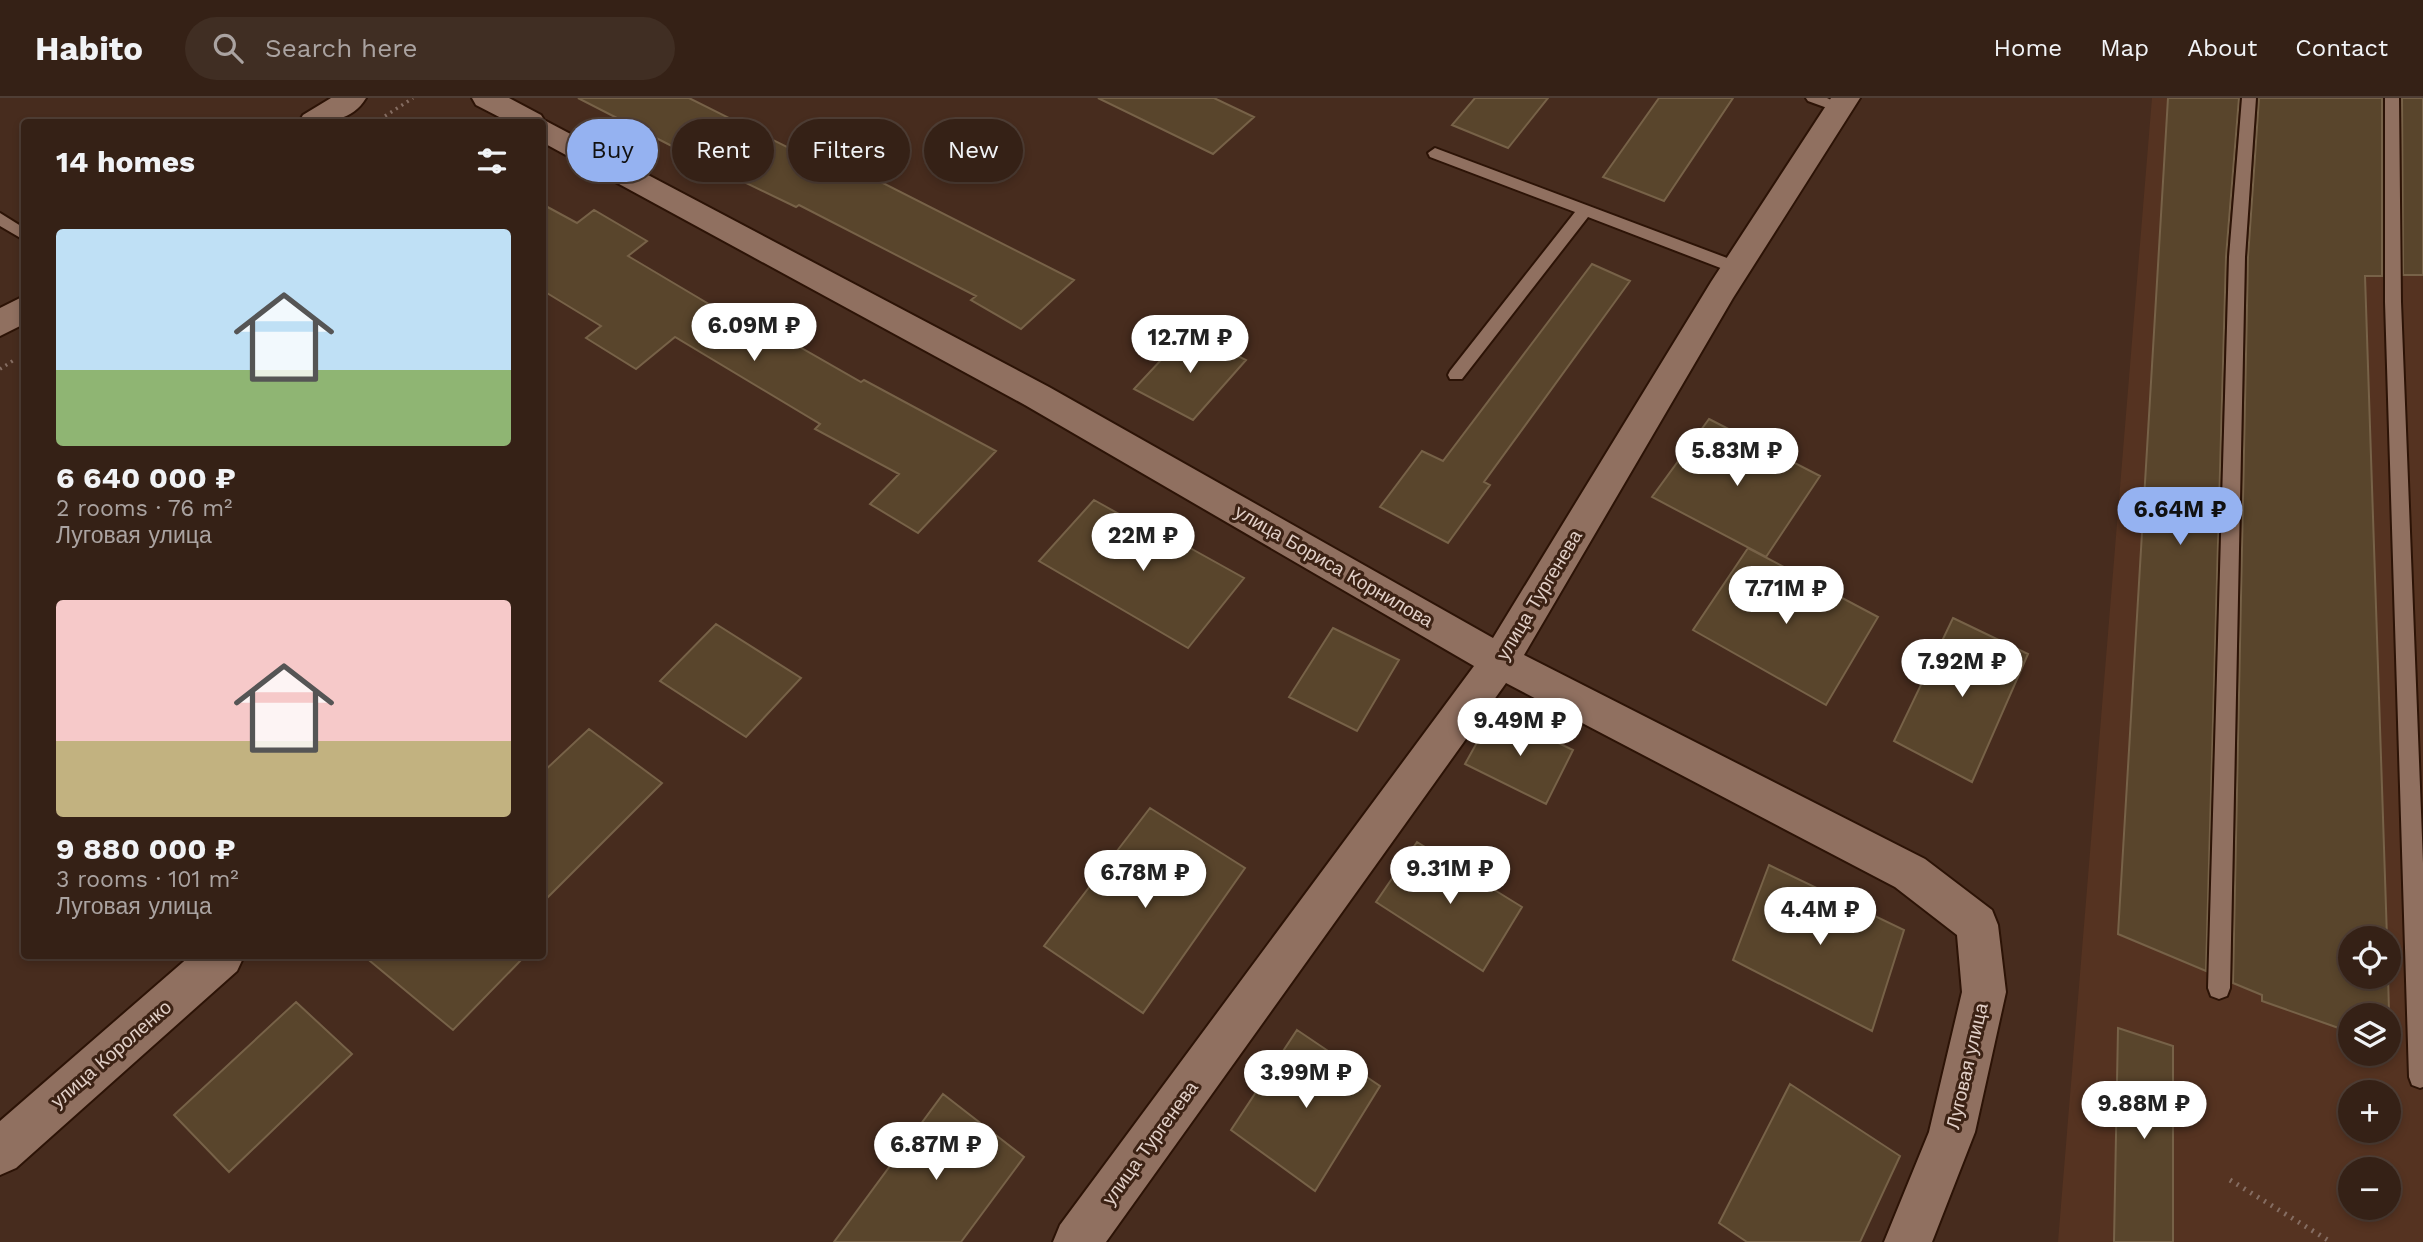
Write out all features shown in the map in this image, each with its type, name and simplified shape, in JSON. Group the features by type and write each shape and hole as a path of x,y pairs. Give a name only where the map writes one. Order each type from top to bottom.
{"street":[{"path":"318,119 352,98"},
{"path":"486,98 525,119"},
{"name":"улица Тургенева","path":"1077,1242 1500,661 1737,268 1833,101"},
{"name":"улица Бориса Корнилова","path":"546,131 1037,396 1500,661 1910,873"},
{"path":"0,324 21,310"},
{"name":"Луговая улица","path":"1908,1242 1952,1132 1984,992 1977,925 1910,873"},
{"name":"улица Короленко","path":"0,1152 219,959"}],"lane":[{"path":"2218,988 2238,257 2249,98"},
{"path":"2392,98 2393,302 2420,1077"},
{"path":"1435,153 1737,268"},
{"path":"1456,375 1585,210"},
{"path":"0,218 21,232"}],"path":[{"path":"381,119 413,98"},
{"path":"2230,1180 2331,1242"}],"shaded area":[{"path":"2152,98 2423,98 2423,1242 2058,1242"}],"building":[{"path":"578,98 689,98 731,119 672,119 672,146 658,139 658,119 619,119"},
{"path":"1098,98 1214,98 1254,117 1213,154"},
{"path":"1475,98 1548,98 1508,148 1452,125"},
{"path":"1659,98 1733,98 1664,201 1603,177"},
{"path":"2168,98 2239,98 2226,257 2206,971 2118,934"},
{"path":"2259,98 2382,98 2382,276 2365,276 2387,926 2338,926 2338,989 2388,989 2389,1003 2338,1003 2338,1028 2262,1001 2262,995 2233,983 2248,257"},
{"path":"2402,98 2423,98 2423,275 2403,275"},
{"path":"774,140 788,148 788,182 881,182 1074,280 1021,329 971,300 976,296 799,205 796,207 744,182 774,182"},
{"path":"546,206 577,223 594,210 647,241 628,256 751,329 758,323 861,382 864,380 996,451 918,533 870,504 899,474 815,429 820,424 675,337 636,369 586,338 601,326 546,292"},
{"path":"1592,264 1630,281 1484,482 1490,485 1448,543 1380,507 1422,451 1443,461"},
{"path":"1188,331 1246,360 1193,420 1134,389"},
{"path":"1709,419 1820,476 1766,557 1652,497"},
{"path":"1094,500 1178,547 1181,543 1244,578 1188,648 1039,561"},
{"path":"1748,548 1878,617 1826,705 1693,630"},
{"path":"1953,618 2028,654 1972,782 1894,741"},
{"path":"716,624 801,678 746,737 660,681"},
{"path":"1333,628 1399,660 1357,731 1289,697"},
{"path":"1494,712 1573,750 1546,804 1465,764"},
{"path":"589,729 662,783 546,899 546,769"},
{"path":"1150,808 1245,868 1143,1013 1044,946"},
{"path":"1417,842 1522,907 1483,971 1376,902"},
{"path":"1769,865 1904,930 1872,1031 1733,960"},
{"path":"368,959 522,959 453,1030"},
{"path":"296,1002 352,1054 229,1172 174,1115"},
{"path":"2118,1028 2173,1046 2173,1242 2114,1242"},
{"path":"1297,1030 1380,1086 1315,1191 1231,1130"},
{"path":"1790,1084 1900,1156 1860,1242 1747,1242 1719,1223"},
{"path":"943,1094 1024,1157 961,1242 834,1242"}]}
